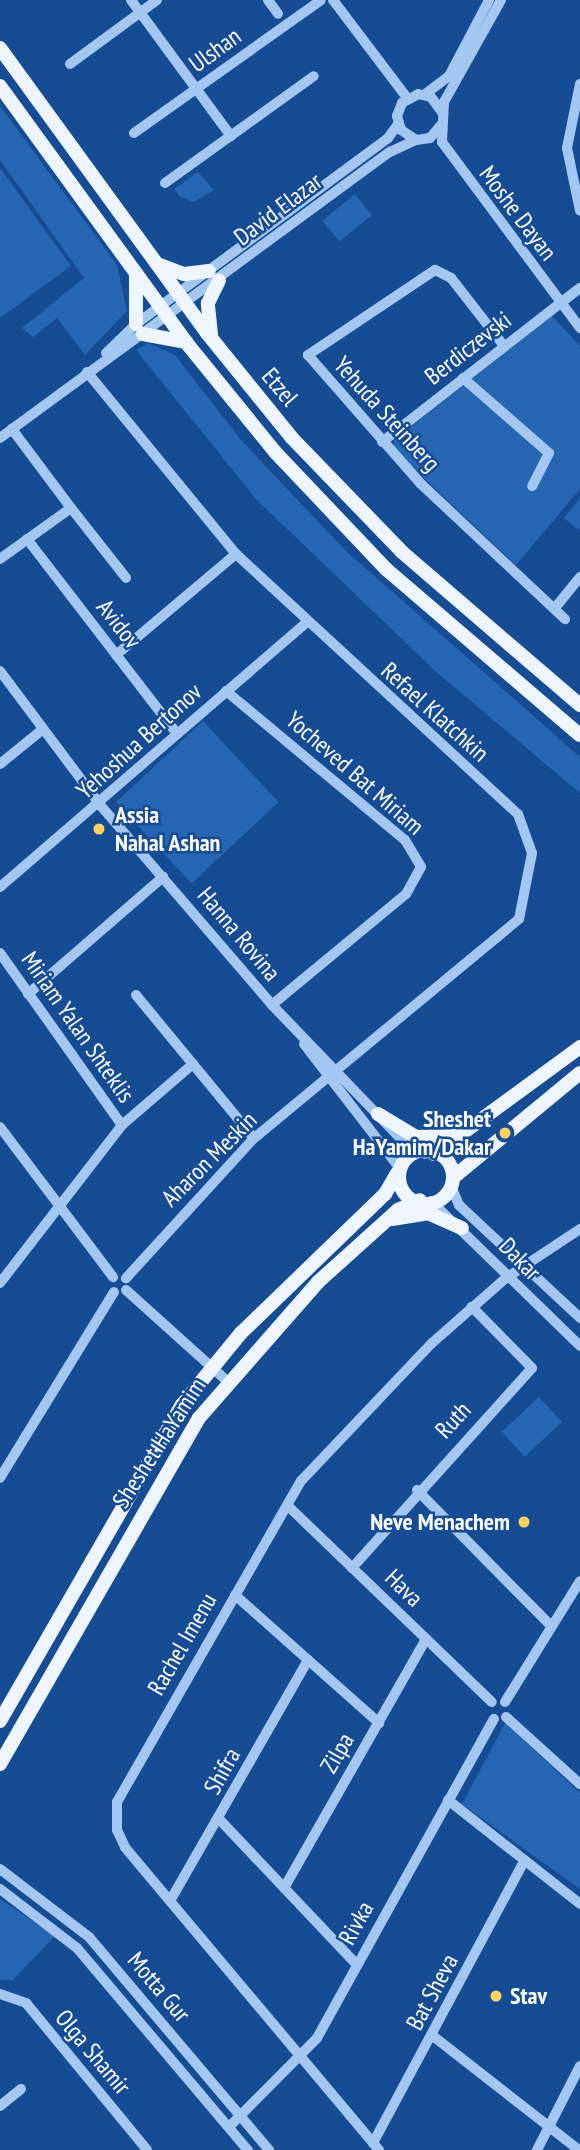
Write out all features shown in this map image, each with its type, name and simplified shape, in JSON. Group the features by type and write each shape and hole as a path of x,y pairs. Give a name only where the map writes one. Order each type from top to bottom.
{"main road":[{"name":"Etzel","path":"0,48 160,264 212,339 292,438 402,552 580,705"},
{"name":"Etzel","path":"0,86 186,342 276,453 386,569 580,735"},
{"path":"160,264 184,274 214,276 208,303 212,339"},
{"path":"135,270 141,311 140,329 186,342"},
{"path":"426,1201 400,1189 397,1170 483,1123 580,1047"},
{"path":"430,1154 453,1182 580,1073"},
{"path":"378,1114 429,1141 483,1123"},
{"name":"Sheshet HaYamim","path":"0,1721 143,1466 211,1368 304,1267 385,1194 397,1170"},
{"name":"Sheshet HaYamim","path":"0,1764 166,1468 227,1381 384,1222 426,1201 453,1182"},
{"path":"384,1222 417,1212 462,1228"}],"street":[{"path":"131,0 231,136"},
{"path":"70,64 157,0"},
{"path":"268,0 278,14"},
{"name":"Ulshan","path":"134,133 321,0"},
{"path":"333,0 407,98"},
{"path":"407,98 424,95 449,75 489,0"},
{"path":"424,95 442,119 500,0"},
{"path":"165,183 314,76"},
{"path":"580,83 568,148 580,211"},
{"path":"398,124 407,98"},
{"name":"David Elazar","path":"0,438 140,329 390,152 420,140 442,119"},
{"name":"Moshe Dayan","path":"442,119 449,155"},
{"name":"David Elazar","path":"214,276 388,138 398,124"},
{"name":"Moshe Dayan","path":"398,124 420,140 449,155 580,328"},
{"name":"Yehuda Steinberg","path":"504,346 451,278 435,270 308,355 382,442 565,619"},
{"name":"Berdiczevski","path":"382,442 580,288"},
{"name":"Refael Klatchkin","path":"87,372 236,554 305,624 517,814 532,853 519,919 330,1080"},
{"path":"463,378 549,453 532,486"},
{"path":"12,429 126,578"},
{"path":"0,559 71,508"},
{"name":"Avidov","path":"27,539 177,734"},
{"path":"116,655 236,554"},
{"path":"555,608 580,577"},
{"name":"Yehoshua Bertonov","path":"0,887 101,806 177,734 305,624"},
{"name":"Hanna Rovina","path":"0,671 101,806 290,1025 397,1170"},
{"name":"Yocheved Bat Miriam","path":"226,691 405,839 421,867 406,894 272,1004"},
{"path":"0,764 43,729"},
{"path":"28,994 163,877"},
{"name":"Miriam Yalan Shteklis","path":"0,953 122,1125"},
{"path":"136,995 254,1138"},
{"name":"Hanna Rovina","path":"290,1025 340,1072 378,1114 430,1154"},
{"path":"0,1283 122,1125 193,1064"},
{"name":"Aharon Meskin","path":"126,1278 254,1138 330,1080"},
{"path":"0,1127 57,1209 113,1277 114,1292 0,1478"},
{"name":"Dakar","path":"453,1182 459,1205 521,1268 580,1318"},
{"name":"Dakar","path":"426,1201 462,1228 506,1278 580,1346"},
{"name":"Rachel Imenu","path":"376,2146 125,1847 117,1830 117,1802 301,1481 472,1307 506,1278 580,1228"},
{"path":"113,1277 126,1278 126,1290 227,1381"},
{"path":"114,1292 126,1290"},
{"name":"Ruth","path":"352,1568 417,1490 532,1368 472,1307"},
{"path":"417,1490 549,1624"},
{"name":"Hava","path":"287,1505 492,1702"},
{"path":"579,1780 506,1717 505,1702 549,1624 580,1581"},
{"path":"235,1595 379,1723"},
{"name":"Zilpa","path":"284,1888 426,1639"},
{"name":"Shifra","path":"170,1901 308,1660"},
{"path":"505,1702 492,1702 494,1719 506,1717"},
{"name":"Rivka","path":"229,2127 299,2056 357,1965 494,1719"},
{"path":"448,1800 580,1904"},
{"path":"219,1819 357,1965"},
{"name":"Bat Sheva","path":"376,2146 525,1860"},
{"name":"Motta Gur","path":"0,1870 89,1937 269,2150"},
{"name":"Motta Gur","path":"0,1889 77,1948 248,2150"},
{"name":"Olga Shamir","path":"0,1994 26,2003 147,2150"},
{"path":"433,2036 549,2131 579,2150"},
{"path":"537,2150 580,2066"},
{"path":"0,2106 22,2089"}],"shaded area":[{"path":"0,106 117,265 127,311 85,355 57,318 33,337 22,328 84,278 0,160"},
{"path":"0,168 71,266 0,318"},
{"path":"198,172 214,190 194,202 180,197 174,189"},
{"path":"355,194 372,215 339,241 322,220"},
{"path":"552,316 580,346 580,489 516,565 394,450 394,440"},
{"path":"148,343 175,355 241,440 345,550 580,757 580,793 434,670 256,499 136,350"},
{"path":"580,498 580,531 564,518"},
{"path":"203,721 279,802 192,883 116,802"},
{"path":"539,1397 562,1422 525,1457 502,1432"},
{"path":"505,1723 580,1793 580,1889 462,1804"},
{"path":"0,1899 55,1936 13,1980 0,1980"}],"place":[{"name":"Assia Nahal Ashan","path":"99,829"},
{"name":"Sheshet HaYamim/Dakar","path":"505,1133"},
{"name":"Neve Menachem","path":"524,1522"},
{"name":"Stav","path":"496,1996"}]}
